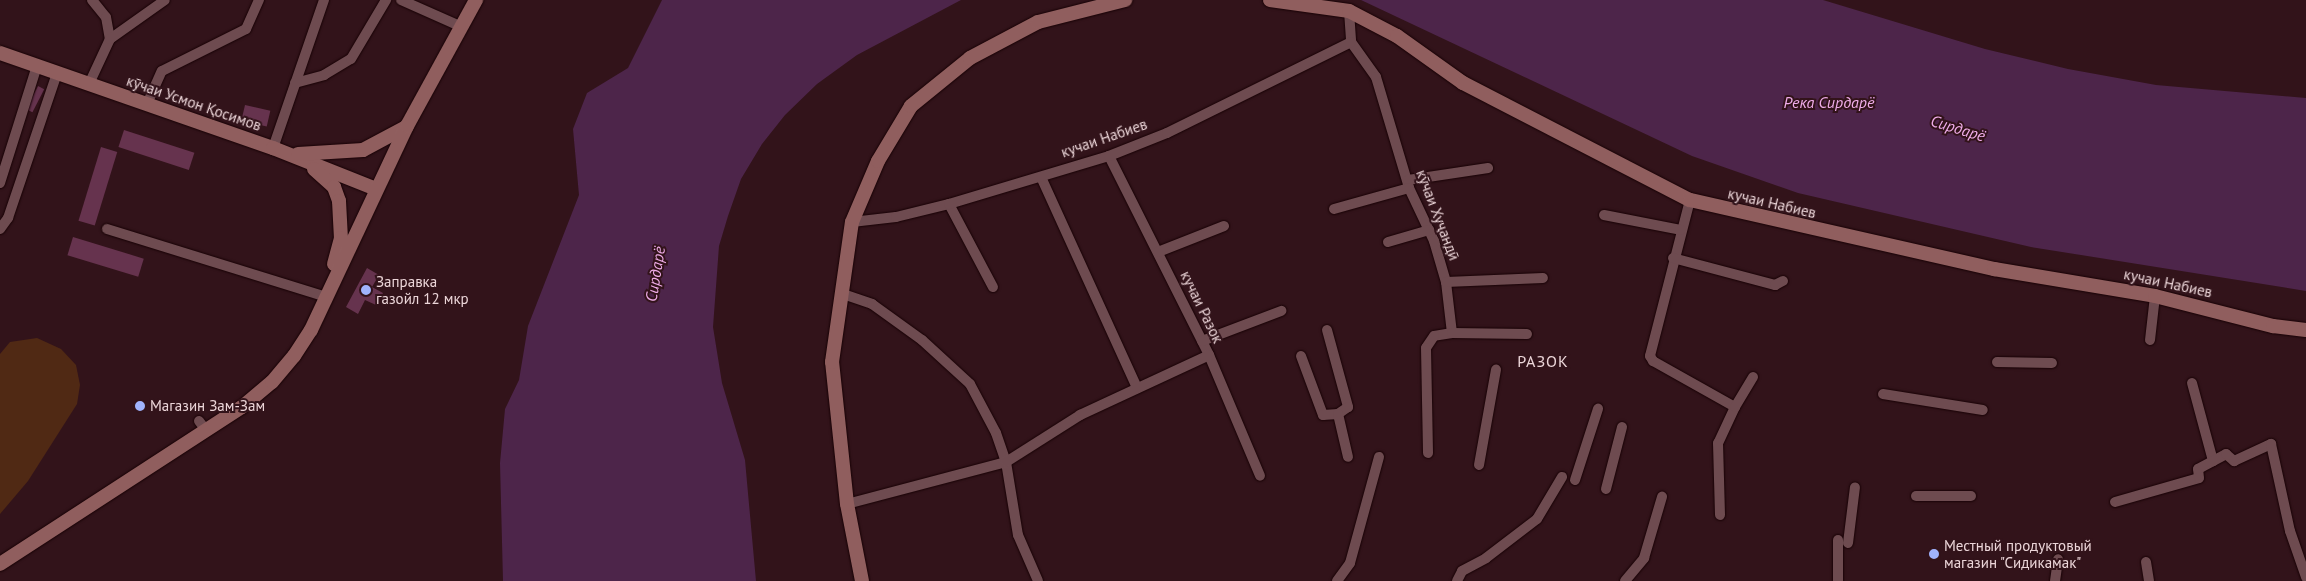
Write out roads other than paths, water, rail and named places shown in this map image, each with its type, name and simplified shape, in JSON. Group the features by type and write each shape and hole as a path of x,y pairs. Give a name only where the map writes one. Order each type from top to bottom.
{"main road":[{"path":"3,558 202,425 272,382 311,330 407,126 476,0"},
{"path":"862,581 847,504 832,362 852,222 878,161 918,100 970,58 1038,22 1125,0"},
{"name":"кучаи Набиев","path":"1270,0 1349,12 1397,36 1463,83 1690,200 1994,269 2155,296 2273,326 2306,330"},
{"name":"кӯчаи Усмон Қосимов","path":"0,54 290,154 376,189"},
{"path":"290,154 363,150 407,126"},
{"path":"290,154 325,176 339,201 341,238 326,297"}],"street":[{"path":"92,0 106,17 110,38"},
{"path":"90,84 110,38 165,0"},
{"path":"147,104 162,71 246,29 258,0"},
{"path":"273,148 324,0"},
{"path":"295,83 324,75 351,59 386,0"},
{"path":"402,0 462,27"},
{"name":"кӯчаи Хуҷандӣ","path":"1349,12 1352,42 1376,77 1408,184 1429,230 1446,282 1452,333"},
{"name":"кучаи Набиев","path":"852,222 896,217 949,204 1109,156 1167,133 1352,42"},
{"path":"0,183 37,66"},
{"path":"0,229 8,218 57,73"},
{"name":"кучаи Разок","path":"1109,156 1209,355 1260,476"},
{"path":"1334,210 1408,184 1488,168"},
{"path":"1042,177 1137,388"},
{"path":"1690,200 1673,258 1650,356 1653,361 1735,407"},
{"path":"949,204 993,287"},
{"path":"1604,215 1681,230"},
{"path":"1158,252 1224,226"},
{"path":"107,230 326,297"},
{"path":"1388,242 1429,230"},
{"path":"1673,258 1775,285 1783,281"},
{"path":"1446,282 1543,278"},
{"path":"842,294 872,304 922,340 970,384 996,434 1006,462 1018,534 1038,581"},
{"path":"2150,340 2155,296"},
{"path":"1202,341 1281,311"},
{"path":"1301,356 1323,415 1338,414 1348,406 1327,330"},
{"path":"1428,453 1426,348 1434,336 1452,333 1527,334"},
{"path":"847,504 1006,462 1080,415 1209,355"},
{"path":"1997,362 2052,363"},
{"path":"1479,465 1496,370"},
{"path":"1720,515 1718,443 1735,407 1753,377"},
{"path":"2192,383 2213,460"},
{"path":"1883,394 1983,410"},
{"path":"1576,480 1598,409"},
{"path":"1338,414 1348,457"},
{"path":"1606,489 1622,427"},
{"path":"2115,502 2199,478 2198,469 2213,460 2226,454 2234,461 2271,444 2290,531 2306,577"},
{"path":"1338,581 1350,563 1379,457"},
{"path":"1457,581 1462,571 1486,558 1537,519 1562,476"},
{"path":"1838,581 1843,541 1855,487"},
{"path":"1916,496 1971,496"},
{"path":"1625,581 1644,558 1662,497"},
{"path":"2055,581 2058,559"},
{"path":"2146,562 2149,581"}],"water":[{"name":"Сирдарё","path":"662,0 961,0 857,55 817,84 785,115 762,144 741,179 719,246 713,327 722,383 745,460 756,581 503,581 500,463 505,409 519,380 528,326 579,195 573,129 587,93 628,68"},
{"name":"Река Сирдарё","path":"1361,0 1823,0 1985,49 2068,69 2156,85 2306,98 2306,291 2031,247 1798,193 1692,156"}],"place":[{"name":"Заправка газойл 12 мкр","path":"366,290"},
{"name":"Магазин Зам-Зам","path":"140,406"},
{"name":"Местный продуктовый магазин \"Сидикамак\"","path":"1934,554"}],"district":[{"name":"РАЗОК","path":"1543,361"}]}
